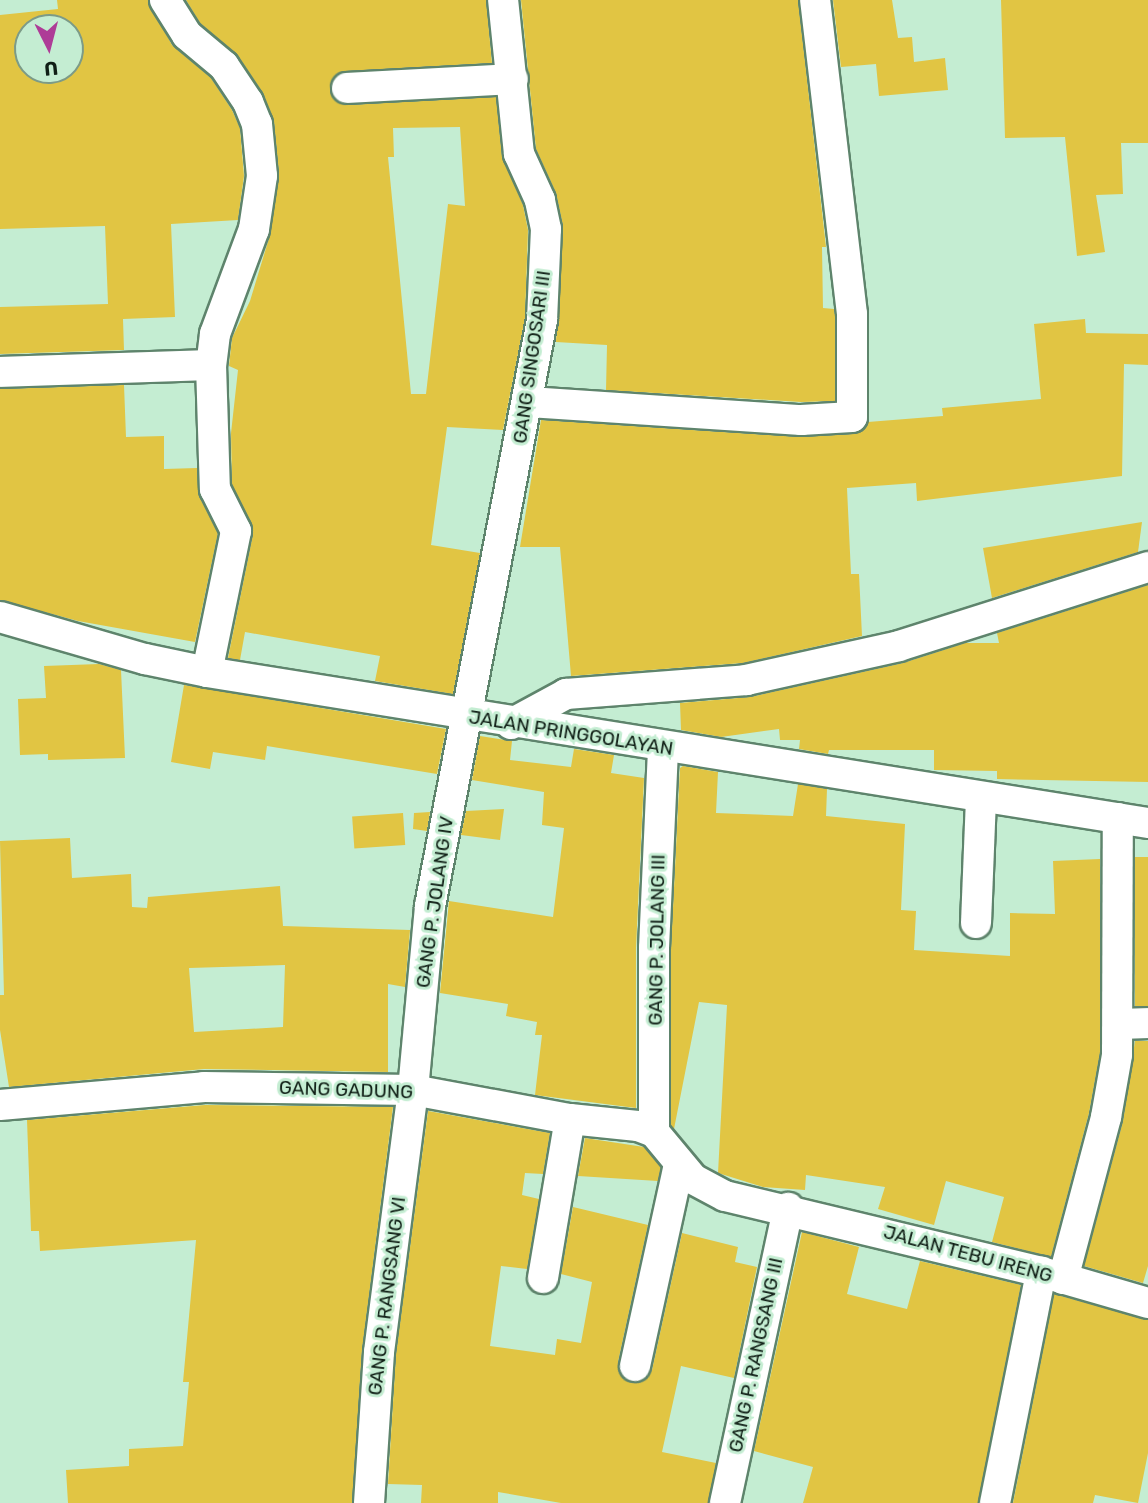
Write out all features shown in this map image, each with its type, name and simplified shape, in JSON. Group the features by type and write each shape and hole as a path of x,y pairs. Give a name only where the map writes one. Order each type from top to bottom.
{"street":[{"path":"165,0 187,35 238,84 257,124 260,205 215,334 211,365 215,489 236,531 207,672"},
{"name":"GANG SINGOSARI III","path":"465,715 529,402 542,320 546,229 540,200 519,154 503,0"},
{"path":"529,402 801,420 852,417 852,314 815,0"},
{"path":"347,88 513,79"},
{"path":"0,372 211,365"},
{"path":"511,724 566,694 746,680 899,646 1148,567"},
{"name":"JALAN PRINGGOLAYAN","path":"0,617 96,646 207,672 511,724 1148,823"},
{"name":"GANG P. JOLANG IV","path":"413,1090 430,906 465,715"},
{"name":"GANG P. JOLANG III","path":"654,1132 654,948 663,748"},
{"path":"975,923 981,797"},
{"path":"995,1503 1052,1275 1133,1024 1118,818"},
{"name":"GANG GADUNG","path":"0,1105 204,1087 413,1090 654,1132"},
{"name":"GANG P. RANGSANG VI","path":"369,1503 379,1352 413,1090"},
{"path":"543,1278 570,1119"},
{"path":"654,1132 693,1180 725,1196 788,1208"},
{"path":"635,1366 679,1165"},
{"name":"JALAN TEBU IRENG","path":"788,1208 1052,1275 1148,1303"},
{"name":"GANG P. RANGSANG III","path":"725,1503 788,1208"}],"building":[{"path":"57,0 148,0 172,45 211,78 232,110 240,128 244,176 238,220 171,224 175,317 123,319 124,350 0,354 0,307 108,304 105,226 0,229 0,15 58,9"},
{"path":"186,0 486,0 492,63 346,71 337,74 330,88 333,98 348,105 496,97 502,156 523,205 528,230 525,318 503,430 447,427 431,545 480,553 453,694 375,681 380,656 245,632 240,660 228,658 253,534 232,485 231,433 238,370 229,366 232,338 250,301 270,235 279,174 274,122 263,93 238,56 200,23","holes":["460,127 465,206 448,204 426,394 411,394 388,157 394,157 393,128"]},
{"path":"521,0 798,0 826,247 822,247 823,308 834,309 835,315 835,401 801,402 606,390 607,345 556,342 563,226 556,193 536,149"},
{"path":"833,0 892,0 898,38 912,37 914,62 945,58 948,90 879,96 876,64 841,67"},
{"path":"1001,0 1148,0 1148,143 1121,143 1123,194 1096,195 1105,252 1077,256 1065,137 1005,138"},
{"path":"1085,319 1086,333 1148,334 1148,365 1124,364 1122,476 917,501 916,483 847,488 851,574 859,574 862,636 743,663 571,676 560,547 520,547 541,420 800,437 853,434 868,422 943,416 942,408 1041,399 1034,324"},
{"path":"124,385 126,437 164,436 164,469 197,468 199,496 218,533 195,642 78,621 0,600 0,389"},
{"path":"1142,522 1138,552 992,598 983,548"},
{"path":"1148,585 1148,782 997,779 997,771 934,770 934,750 829,750 828,754 799,749 800,740 780,740 779,729 721,737 681,730 680,703 750,697 903,663 965,643 999,643 997,633"},
{"path":"99,664 121,670 125,758 48,760 48,754 20,755 18,699 46,698 44,666"},
{"path":"184,685 446,729 437,774 267,746 265,760 213,752 210,769 171,762"},
{"path":"480,736 512,741 510,760 571,767 574,749 614,755 611,773 644,778 636,948 636,1108 535,1095 542,1035 535,1035 537,1022 506,1016 508,1004 440,993 449,901 553,917 564,828 542,825 544,792 472,780"},
{"path":"683,766 718,772 716,813 793,816 798,784 827,789 826,816 905,824 901,910 916,911 914,950 1010,956 1010,913 1055,914 1053,861 1100,859 1100,1053 1089,1113 1051,1257 992,1242 1004,1197 946,1181 934,1225 878,1209 885,1187 806,1175 805,1190 763,1187 718,1173 727,1005 699,1002 674,1129 671,1126 671,948 680,768"},
{"path":"504,809 500,840 461,835 466,811"},
{"path":"430,812 427,831 413,829 414,813"},
{"path":"403,813 405,845 354,848 352,817"},
{"path":"70,838 72,878 131,874 132,907 147,908 148,897 280,886 283,926 410,930 405,987 388,984 388,1072 204,1069 9,1087 0,1030 0,995 4,995 0,841","holes":["285,965 283,1027 194,1032 189,968"]},
{"path":"1135,857 1148,857 1148,1006 1135,1006"},
{"path":"1135,1041 1148,1041 1148,1266 1143,1283 1084,1266 1123,1121"},
{"path":"205,1105 393,1107 362,1350 352,1503 68,1503 66,1470 129,1466 129,1449 183,1446 189,1382 183,1382 196,1240 40,1251 39,1231 31,1231 27,1120"},
{"path":"428,1111 550,1133 543,1174 525,1173 522,1195 539,1199 527,1269 501,1266 490,1346 555,1355 557,1339 581,1343 592,1282 561,1274 573,1207 648,1225 618,1362 619,1372 631,1383 641,1382 652,1370 682,1233 738,1247 735,1262 757,1267 734,1378 681,1366 662,1452 716,1463 708,1503 561,1503 498,1492 498,1503 421,1503 422,1485 388,1484 396,1354"},
{"path":"585,1138 644,1147 661,1167 658,1181 578,1176"},
{"path":"802,1232 859,1247 847,1294 907,1309 920,1261 1021,1285 978,1503 803,1503 813,1467 754,1451"},
{"path":"1054,1294 1148,1320 1148,1453 1138,1503 1095,1495 1093,1503 1013,1503"}]}
